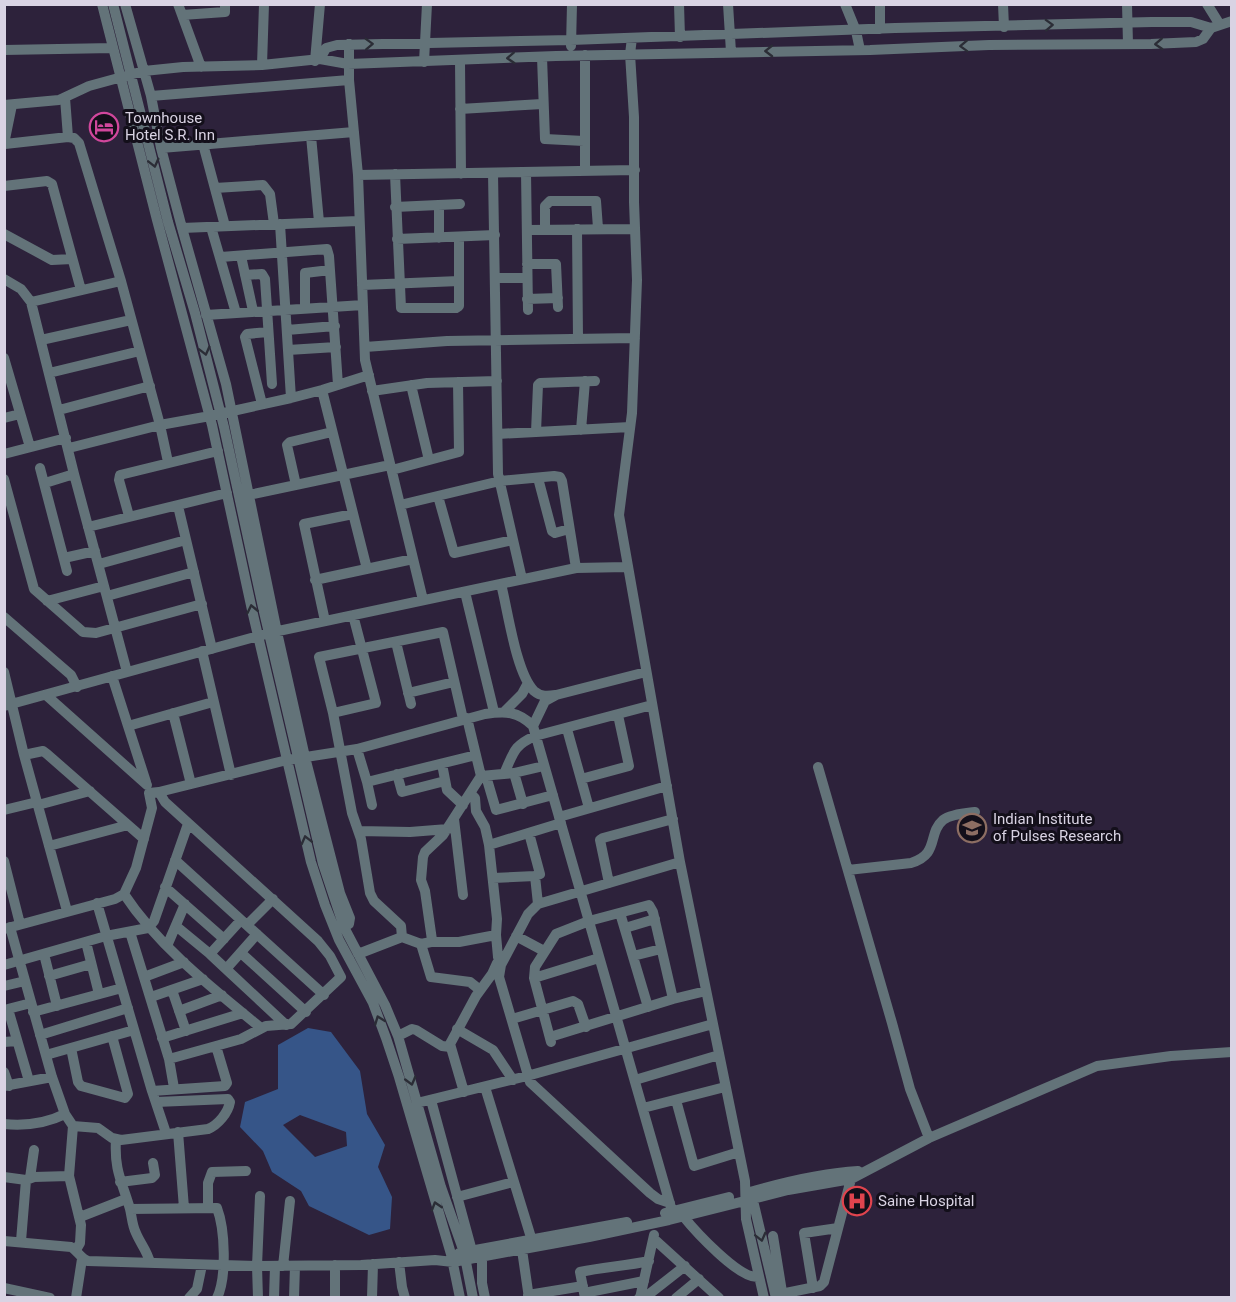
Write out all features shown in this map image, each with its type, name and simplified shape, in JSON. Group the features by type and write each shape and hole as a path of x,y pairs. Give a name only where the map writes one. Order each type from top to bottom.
{"street":[{"path":"102,4 113,48 126,76"},
{"path":"113,4 126,76 221,414 249,495 268,634"},
{"path":"125,4 151,96 161,148 206,315 221,414 296,759 323,864 344,927 385,1005 398,1036 451,1220 467,1254"},
{"path":"201,67 180,10 225,12 225,4"},
{"path":"262,65 264,4"},
{"path":"318,60 320,4"},
{"path":"424,62 427,4"},
{"path":"571,56 572,4"},
{"path":"679,4 680,37"},
{"path":"728,4 731,52"},
{"path":"845,4 856,31 860,50"},
{"path":"880,4 880,29"},
{"path":"1003,4 1004,27"},
{"path":"1126,4 1128,44"},
{"path":"1208,4 1223,24"},
{"path":"318,60 326,48 331,45 349,44 632,39 880,29 1128,23 1223,24"},
{"path":"168,462 150,386 80,143 68,137 5,144 8,105 65,98 89,86 144,71 201,67 318,60 348,64 585,55 1196,42 1223,24"},
{"path":"632,39 630,54 634,117 637,280 630,427 619,515 680,862 725,1087 745,1181 780,1296"},
{"path":"349,44 349,80 358,175 358,221 365,347 372,390 423,600"},
{"path":"4,50 113,48"},
{"path":"585,55 585,171"},
{"path":"542,57 545,139 584,141"},
{"path":"460,61 461,174"},
{"path":"151,96 349,80"},
{"path":"65,98 68,137"},
{"path":"460,109 542,104"},
{"path":"161,148 354,132"},
{"path":"311,136 319,222"},
{"path":"203,144 225,226"},
{"path":"358,175 635,170"},
{"path":"526,172 527,278 528,305 558,303 556,264 527,264"},
{"path":"493,173 500,481 522,579"},
{"path":"394,174 400,306 403,309 456,308 459,306 459,237"},
{"path":"4,186 47,181 52,184 81,290"},
{"path":"215,188 263,185 270,194 282,252 291,398"},
{"path":"545,230 545,206 550,201 596,201 598,228"},
{"path":"395,207 460,204"},
{"path":"438,238 439,206"},
{"path":"182,228 358,221"},
{"path":"211,226 236,313"},
{"path":"527,230 635,228"},
{"path":"577,229 578,338"},
{"path":"4,234 56,262 72,259"},
{"path":"397,240 495,235"},
{"path":"221,257 327,249 338,385"},
{"path":"241,256 254,311"},
{"path":"305,307 305,273 330,270"},
{"path":"245,275 264,276 272,384"},
{"path":"495,278 527,278"},
{"path":"4,279 21,289 31,302 126,672"},
{"path":"31,302 121,281"},
{"path":"362,285 459,281"},
{"path":"206,315 363,305"},
{"path":"41,340 131,320"},
{"path":"287,330 335,326"},
{"path":"262,404 245,337 247,334 268,332"},
{"path":"365,347 496,339 635,338"},
{"path":"288,350 336,347"},
{"path":"50,373 140,351"},
{"path":"4,358 9,389 20,414 30,447"},
{"path":"4,454 30,447 68,443 221,414 322,390 369,375"},
{"path":"258,386 290,380"},
{"path":"372,390 411,385 497,381"},
{"path":"536,432 538,385 540,383 590,381 581,430"},
{"path":"249,495 429,460 459,452 458,382"},
{"path":"411,385 429,460"},
{"path":"59,410 150,386"},
{"path":"322,390 367,569"},
{"path":"4,418 20,414"},
{"path":"221,414 218,451 227,493 268,634"},
{"path":"498,434 630,427"},
{"path":"296,485 287,445 290,442 332,432"},
{"path":"129,516 119,480 120,475 218,451"},
{"path":"40,468 67,571"},
{"path":"45,483 74,474"},
{"path":"400,505 500,481 560,477 576,568"},
{"path":"538,478 552,531 555,533 569,529"},
{"path":"4,479 34,589 87,634 202,604"},
{"path":"88,527 227,493"},
{"path":"438,496 454,553 513,540"},
{"path":"178,506 202,604 213,702 231,775"},
{"path":"325,621 304,524 353,514"},
{"path":"99,564 186,540"},
{"path":"64,558 95,551"},
{"path":"315,580 413,559"},
{"path":"9,705 207,650 325,621 576,568 627,567"},
{"path":"47,602 194,573"},
{"path":"501,584 518,660 528,683 535,692 543,696 556,695 646,672"},
{"path":"465,592 500,711"},
{"path":"333,713 376,703 353,615"},
{"path":"4,617 71,675 77,687"},
{"path":"402,937 401,926 374,901 370,893 359,831 352,813 320,657 443,632 454,682 476,755 496,810 553,795"},
{"path":"396,642 410,699 454,682"},
{"path":"4,672 9,705 67,911"},
{"path":"11,927 115,899 124,894 136,868 152,808 152,790 112,676"},
{"path":"500,711 522,694 528,683"},
{"path":"46,695 273,898 324,947 341,976"},
{"path":"523,804 509,773 519,743 534,731 545,701 556,695"},
{"path":"128,726 213,702"},
{"path":"534,731 567,729 652,705"},
{"path":"152,790 191,784 296,759 357,749 465,718 500,711 516,713 534,731 634,1080 675,1212"},
{"path":"173,713 191,784"},
{"path":"581,779 629,765 618,715"},
{"path":"567,729 589,808"},
{"path":"357,749 372,805"},
{"path":"24,755 45,752 144,838"},
{"path":"367,782 476,755"},
{"path":"296,759 311,862 325,905 352,966 373,1003 386,1038 452,1258 460,1298"},
{"path":"442,764 450,794 463,805"},
{"path":"480,990 470,982 431,977 426,943 432,936 425,891 421,880 423,857 425,852 440,839 484,776 544,766"},
{"path":"818,767 910,1089 929,1138"},
{"path":"397,774 402,792 445,781"},
{"path":"489,845 529,833 589,808 667,786"},
{"path":"4,810 90,791"},
{"path":"471,794 475,798 476,812 485,827 489,845 497,919 499,977 527,1076 532,1085 650,1193 675,1212 740,1270 749,1276 758,1277"},
{"path":"848,870 911,863 919,860 928,852 942,821 975,812"},
{"path":"609,883 600,840 673,819"},
{"path":"4,964 106,936 148,928 154,921 189,824"},
{"path":"359,831 410,832 451,824"},
{"path":"451,824 463,895"},
{"path":"49,846 128,825"},
{"path":"493,878 535,876 540,873 529,833"},
{"path":"175,860 324,995"},
{"path":"4,861 11,927 19,961 52,1077 65,1114 73,1125 69,1176 80,1217 81,1238 76,1298"},
{"path":"464,1092 450,1047 451,1041 528,914 538,904 680,862"},
{"path":"535,876 538,904"},
{"path":"165,887 224,939"},
{"path":"124,894 148,928 261,1028"},
{"path":"210,954 224,939 273,898"},
{"path":"97,903 166,1133"},
{"path":"167,946 185,904"},
{"path":"673,999 655,920 649,905 589,921 556,934 533,970 551,1040 673,999 706,991"},
{"path":"620,913 648,1007"},
{"path":"625,928 655,920"},
{"path":"176,926 210,954 286,1025"},
{"path":"130,932 169,1059 174,1088"},
{"path":"226,969 257,934"},
{"path":"358,954 402,937 426,943 459,942 496,935"},
{"path":"516,936 544,951"},
{"path":"86,942 99,994"},
{"path":"633,957 661,949"},
{"path":"241,952 306,1012"},
{"path":"44,954 57,1006"},
{"path":"534,978 599,958"},
{"path":"144,977 184,962"},
{"path":"49,976 91,964"},
{"path":"169,1059 241,1039 261,1028 295,1022 352,966"},
{"path":"151,997 203,979"},
{"path":"4,986 25,981"},
{"path":"29,1081 6,1010 57,1006 122,988"},
{"path":"172,990 186,1031"},
{"path":"179,1011 222,995"},
{"path":"162,1038 245,1015 260,1001"},
{"path":"512,1019 576,1001 586,1027"},
{"path":"40,1035 128,1008"},
{"path":"417,1103 513,1080 713,1024"},
{"path":"398,1036 412,1029 442,1046 450,1047"},
{"path":"457,1029 493,1050 513,1080"},
{"path":"46,1055 134,1030"},
{"path":"71,1048 78,1082 81,1086 125,1098 128,1094 112,1036"},
{"path":"4,1042 17,1041"},
{"path":"152,1091 226,1085 216,1046"},
{"path":"467,1254 482,1257 749,1196 851,1179 929,1138 1096,1066 1171,1056 1232,1052"},
{"path":"634,1080 719,1055"},
{"path":"4,1072 7,1086 52,1077"},
{"path":"485,1087 529,1245 529,1297 584,1292 644,1281"},
{"path":"643,1108 725,1087"},
{"path":"431,1100 457,1197 473,1298"},
{"path":"676,1100 694,1166 739,1152"},
{"path":"73,1125 98,1128 116,1139 211,1128 228,1109 230,1101 156,1102"},
{"path":"4,1124 35,1123 65,1114"},
{"path":"178,1132 184,1208"},
{"path":"116,1139 115,1163 120,1182 135,1230 150,1263"},
{"path":"21,1241 28,1179 34,1150"},
{"path":"120,1182 152,1178 153,1163"},
{"path":"208,1207 210,1174 216,1171 246,1172"},
{"path":"749,1196 771,1185 835,1172 864,1171"},
{"path":"4,1177 28,1179 69,1176"},
{"path":"780,1296 813,1288 824,1282 851,1179"},
{"path":"457,1197 513,1182"},
{"path":"258,1298 260,1196"},
{"path":"749,1196 746,1219 764,1298"},
{"path":"274,1298 290,1201"},
{"path":"80,1217 128,1204 184,1208 215,1206 219,1210 224,1266 222,1287 217,1298"},
{"path":"4,1241 71,1246 88,1261 224,1266 373,1264 452,1258 529,1245 650,1224 675,1212"},
{"path":"650,1224 654,1239 640,1297 648,1295 685,1266"},
{"path":"813,1288 804,1233 838,1228"},
{"path":"773,1236 780,1296"},
{"path":"654,1239 699,1279 712,1295"},
{"path":"482,1257 484,1298"},
{"path":"584,1292 580,1272 649,1261"},
{"path":"399,1262 405,1298"},
{"path":"372,1298 373,1264"},
{"path":"189,1298 197,1289 202,1265"},
{"path":"334,1265 335,1298"},
{"path":"294,1298 295,1266"},
{"path":"676,1298 699,1279"},
{"path":"4,1288 50,1298"}],"water":[{"path":"308,1028 331,1032 360,1071 367,1114 385,1145 378,1167 392,1197 390,1229 369,1235 309,1206 301,1191 272,1172 263,1151 240,1127 245,1102 278,1089 278,1045","holes":["300,1115 346,1132 347,1146 315,1157 283,1125"]}],"place":[{"name":"Townhouse Hotel S.R. Inn","path":"104,127"},
{"name":"Indian Institute of Pulses Research","path":"972,828"},
{"name":"Saine Hospital","path":"857,1201"}]}
